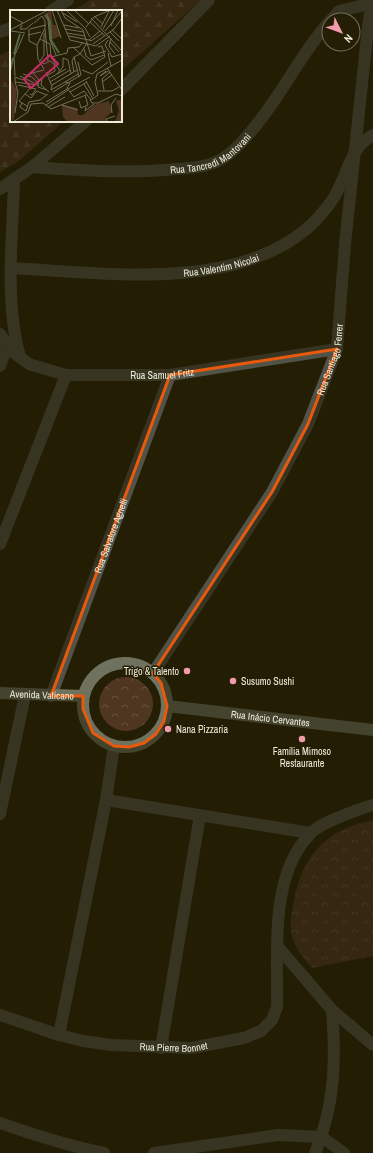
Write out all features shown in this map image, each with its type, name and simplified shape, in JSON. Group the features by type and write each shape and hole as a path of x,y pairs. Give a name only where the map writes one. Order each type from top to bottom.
{"main road":[{"path":"126,663 141,666 153,673 161,683 166,694 167,706 164,721 156,734 144,743 129,747 114,746 102,741 93,733 86,722 83,709 83,696 89,683 99,672 112,665 126,663"},
{"name":"Avenida Vaticano","path":"0,693 83,696"},
{"name":"Rua Inácio Cervantes","path":"167,706 373,730"}],"street":[{"path":"51,7 68,0"},
{"path":"122,89 209,0"},
{"name":"Rua Tancredi Mantovani","path":"338,12 372,2"},
{"name":"Rua Santiago Ferrer","path":"153,673 279,480 308,424 337,348 344,244 372,2"},
{"path":"0,32 10,28"},
{"name":"Rua Tancredi Mantovani","path":"32,167 107,172 158,171 196,168 220,160 238,146 254,128 307,49 321,32"},
{"path":"0,189 32,167 85,122"},
{"name":"Rua Valentim Nicolai","path":"10,268 116,274 179,273 229,265 265,255 295,239 318,218 337,194 355,150 373,135"},
{"path":"14,179 10,268 13,333 20,358"},
{"name":"Rua Samuel Fritz","path":"0,334 7,345 20,358 29,364 66,375 170,375 235,366 337,348"},
{"path":"0,366 7,345"},
{"path":"0,544 66,375"},
{"name":"Rua Salvatore Agnelli","path":"51,696 170,375"},
{"path":"0,814 25,695"},
{"path":"59,1035 106,800 114,746"},
{"path":"106,800 310,833 330,821 373,805"},
{"path":"161,1048 200,815"},
{"name":"Rua Pierre Bonnet","path":"0,1014 59,1035 83,1041 111,1045 191,1048 244,1038 261,1031 272,1020 277,1007 278,910 285,879 295,855 310,833"},
{"path":"278,947 332,1010 373,1045"},
{"path":"315,1153 322,1137 332,1090 335,1051 332,1010"},
{"path":"0,1123 59,1143 104,1153"},
{"path":"154,1153 278,1135 322,1137 344,1153"}],"highlighted area":[{"path":"337,349 308,424 272,492 153,673 161,683 167,706 164,721 156,734 144,743 129,747 114,746 93,733 83,709 83,696 51,696 170,375"}],"green space":[{"path":"90,0 201,0 122,70 122,10 74,10"},
{"path":"10,50 10,122 63,122 20,160 0,172 0,55"},
{"path":"121,677 131,677 141,681 149,689 153,699 153,709 149,719 141,727 131,731 121,731 111,727 103,719 99,709 99,699 103,689 111,681"},
{"path":"373,820 373,956 312,968 298,950 291,933 291,919 294,901 303,870 319,847 330,837 357,824"}],"place":[{"name":"Trigo & Talento","path":"187,671"},
{"name":"Susumo Sushi","path":"233,681"},
{"name":"Nana Pizzaria","path":"168,729"},
{"name":"Família Mimoso Restaurante","path":"302,739"}]}
